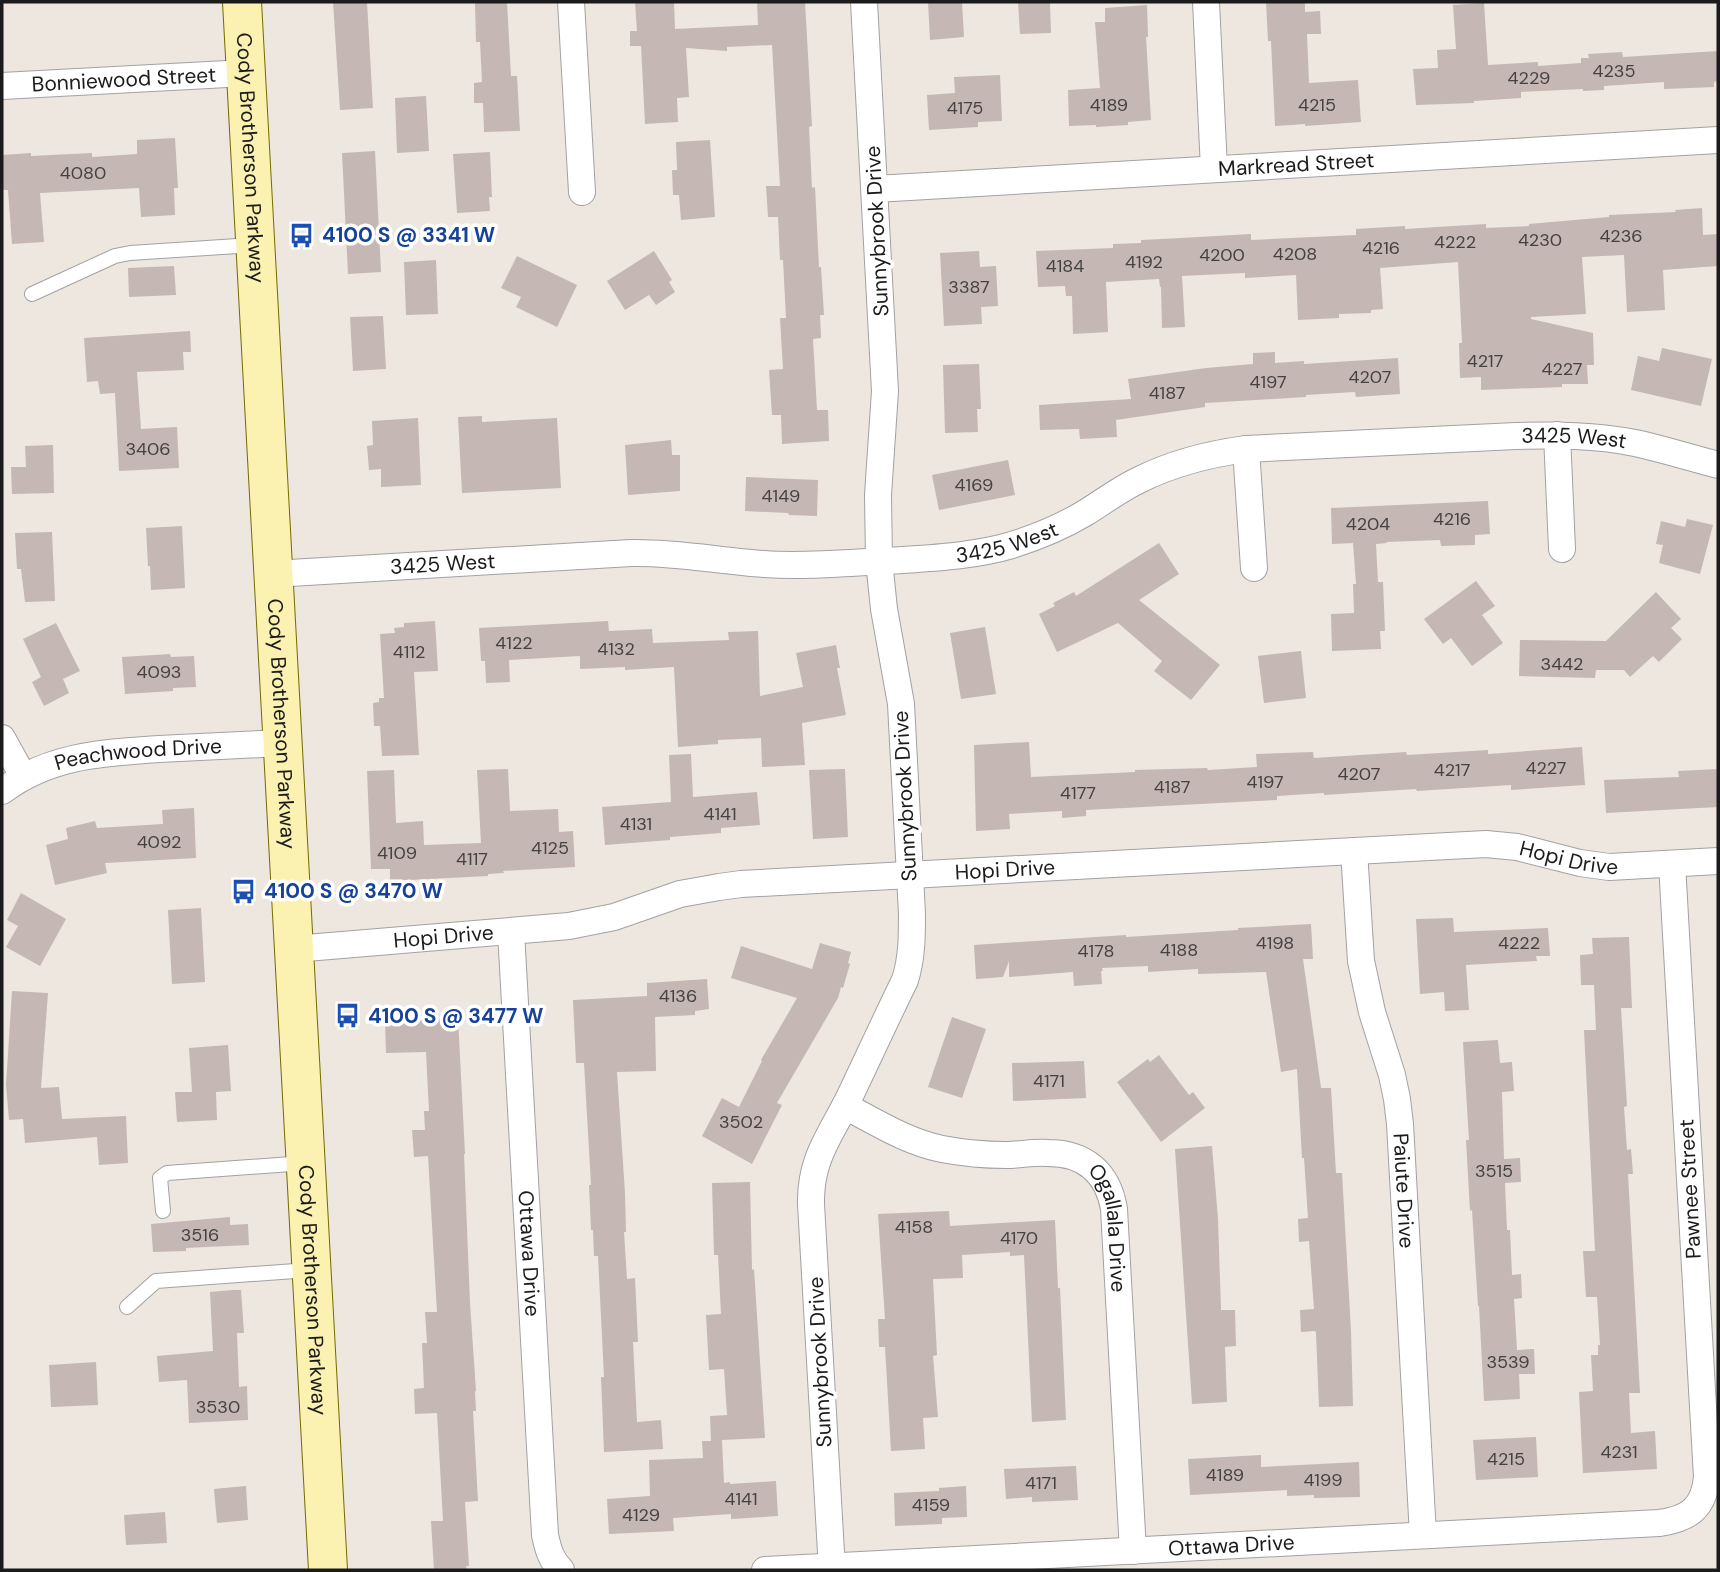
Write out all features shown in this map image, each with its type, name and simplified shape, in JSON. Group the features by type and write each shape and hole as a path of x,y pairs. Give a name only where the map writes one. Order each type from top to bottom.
{"main road":[{"name":"Cody Brotherson Parkway","path":"242,2 328,1570"}],"street":[{"path":"571,2 582,192"},
{"name":"Sunnybrook Drive","path":"832,1569 812,1177 818,1156 905,980 912,945 901,704 884,609 879,561 878,495 885,391 864,2"},
{"path":"1206,2 1214,169"},
{"name":"Bonniewood Street","path":"2,86 246,73"},
{"name":"Markread Street","path":"874,189 1718,140"},
{"path":"1557,435 1562,549"},
{"name":"3425 West","path":"273,574 639,552 806,565 957,556 1012,545 1062,526 1138,480 1160,471 1203,456 1246,449 1557,435 1636,443 1718,465"},
{"path":"1246,449 1254,568"},
{"path":"2,738 12,784"},
{"name":"Peachwood Drive","path":"12,784 49,765 96,754 282,743"},
{"name":"Hopi Drive","path":"295,948 511,932 591,922 614,917 680,894 719,887 1470,845 1502,845 1609,867 1718,861"},
{"name":"Paiute Drive","path":"1354,851 1361,961 1372,1012 1392,1075 1399,1112 1423,1535"},
{"name":"Pawnee Street","path":"1672,864 1707,1477 1702,1502 1694,1510"},
{"name":"Ottawa Drive","path":"511,932 545,1535 553,1560 561,1570"},
{"name":"Ogallala Drive","path":"845,1106 897,1133 938,1148 984,1155 1064,1153 1086,1163 1105,1181 1114,1209 1133,1551"},
{"name":"Ottawa Drive","path":"765,1570 832,1569 1659,1523 1683,1517 1694,1510"}],"lane":[{"path":"32,294 115,256 254,245"},
{"path":"163,1211 160,1178 167,1173 305,1163"},
{"path":"127,1307 156,1281 310,1270"}],"building":[{"path":"333,2 367,2 373,108 340,110"},
{"path":"475,2 507,2 511,76 517,76 520,131 484,132 483,103 474,103 474,83 482,82 480,42 476,42"},
{"path":"635,2 674,2 675,29 758,25 757,2 805,2 812,126 809,127 812,188 815,187 824,315 820,315 821,338 813,339 817,410 828,410 829,441 782,444 781,415 772,415 769,370 783,369 780,318 786,318 778,217 768,217 766,186 780,186 772,45 727,47 727,51 686,48 689,97 677,98 678,122 645,124 641,46 630,46 630,31 637,31"},
{"path":"928,2 962,2 964,37 930,40"},
{"path":"1018,2 1050,2 1051,33 1020,34"},
{"path":"1266,2 1305,2 1305,12 1320,11 1321,34 1307,34 1309,83 1358,80 1361,122 1275,126 1271,41 1268,41"},
{"path":"1484,3 1488,65 1581,63 1581,58 1589,58 1588,54 1622,52 1623,57 1718,51 1718,81 1714,82 1714,87 1664,89 1664,82 1604,86 1604,90 1521,92 1521,98 1474,103 1416,105 1413,69 1438,68 1437,50 1456,49 1453,5"},
{"path":"1147,5 1146,37 1151,120 1128,122 1128,125 1069,126 1068,90 1100,88 1095,22 1105,22 1105,8"},
{"path":"1000,75 1002,121 978,122 978,127 929,130 927,95 955,93 954,77"},
{"path":"426,96 429,151 397,153 395,98"},
{"path":"175,138 178,188 174,188 175,215 141,217 139,188 40,193 44,242 12,244 8,190 2,190 2,155 92,153 92,157 137,154 137,140"},
{"path":"710,140 715,217 681,220 679,195 673,195 672,170 677,170 676,142"},
{"path":"375,151 381,272 348,274 342,153"},
{"path":"490,152 490,211 457,213 453,154"},
{"path":"1702,208 1703,235 1718,234 1718,266 1663,270 1665,310 1627,312 1624,255 1582,257 1586,314 1531,317 1593,333 1594,365 1587,365 1588,384 1481,390 1481,377 1460,378 1459,343 1462,343 1458,262 1380,268 1383,309 1371,310 1371,313 1339,314 1339,318 1298,320 1296,275 1245,278 1245,273 1182,276 1185,327 1162,328 1159,279 1106,282 1108,332 1073,334 1072,296 1066,296 1065,286 1038,287 1036,251 1113,248 1113,244 1141,243 1141,240 1251,234 1251,240 1356,235 1356,229 1405,226 1405,229 1486,224 1486,228 1529,226 1609,215"},
{"path":"654,251 672,280 669,282 675,292 656,305 649,295 625,310 607,281"},
{"path":"979,251 980,267 996,266 998,306 981,307 982,324 944,326 940,253"},
{"path":"517,256 577,285 557,327 516,307 521,297 501,288"},
{"path":"436,260 438,314 406,315 404,262"},
{"path":"174,266 176,295 129,297 128,268"},
{"path":"383,316 386,369 353,371 350,317"},
{"path":"190,331 191,352 183,352 184,370 137,372 141,429 177,427 179,468 119,471 115,393 100,394 98,381 87,382 84,338"},
{"path":"1662,348 1712,359 1701,406 1631,390 1638,356 1659,361"},
{"path":"1275,352 1275,363 1304,361 1304,364 1398,358 1400,394 1356,397 1355,392 1205,403 1205,407 1116,420 1117,437 1080,439 1079,429 1040,430 1039,405 1131,399 1128,379 1253,364 1253,353"},
{"path":"979,364 981,409 977,409 978,432 945,433 943,365"},
{"path":"482,416 482,422 557,418 561,488 462,493 458,417"},
{"path":"418,418 421,485 381,487 381,469 369,470 367,446 373,445 372,421"},
{"path":"671,440 672,455 680,455 680,491 628,495 625,445"},
{"path":"53,445 54,493 12,494 11,467 26,467 25,446"},
{"path":"1008,460 1015,495 939,510 932,475"},
{"path":"746,477 818,480 817,516 745,511"},
{"path":"1488,501 1490,534 1475,535 1475,545 1441,546 1440,540 1376,544 1378,582 1383,582 1385,631 1380,631 1381,649 1332,651 1331,614 1354,613 1353,584 1356,584 1353,543 1332,544 1331,508"},
{"path":"1687,519 1713,525 1700,574 1659,563 1663,545 1656,544 1661,521 1685,527"},
{"path":"182,526 185,588 151,590 146,528"},
{"path":"52,532 55,601 25,602 21,569 17,569 15,533"},
{"path":"1159,543 1179,574 1139,600 1220,665 1191,700 1154,671 1162,661 1118,623 1057,652 1039,614 1074,592 1076,596"},
{"path":"1476,581 1495,606 1482,615 1503,643 1472,666 1451,638 1443,644 1424,619"},
{"path":"1656,592 1681,619 1671,628 1682,639 1659,662 1653,656 1630,677 1624,670 1596,670 1595,678 1519,676 1520,640 1606,641"},
{"path":"435,621 438,671 414,672 419,755 382,756 380,726 374,726 373,703 384,698 380,634 395,633 394,628 404,627 404,623"},
{"path":"608,621 609,631 652,629 653,643 729,640 728,632 758,631 760,696 803,687 796,653 836,645 840,668 837,668 846,715 802,723 805,765 762,767 761,738 718,740 718,744 678,747 674,667 580,669 580,656 509,660 510,682 486,683 485,661 481,661 479,628"},
{"path":"56,623 80,671 63,679 69,693 44,706 32,682 41,677 23,639"},
{"path":"985,627 996,694 961,699 950,633"},
{"path":"1301,651 1306,698 1264,703 1258,656"},
{"path":"170,654 171,657 194,656 196,687 125,694 122,657"},
{"path":"1029,742 1031,777 1135,770 1257,767 1256,754 1313,752 1314,758 1488,750 1488,754 1582,747 1585,785 1511,790 1511,785 1324,793 1277,796 1277,800 1086,810 1086,816 1062,818 1062,811 1009,814 1010,829 976,831 974,745"},
{"path":"691,754 693,797 757,792 760,825 721,828 721,833 670,837 670,840 605,845 602,807 671,802 669,755"},
{"path":"508,769 510,811 558,809 559,832 573,831 575,867 503,871 504,873 488,876 390,881 390,869 371,869 367,771 394,770 396,823 423,821 424,845 481,843 477,770"},
{"path":"845,769 848,837 813,839 809,770"},
{"path":"1718,769 1718,807 1606,813 1604,780 1679,777 1678,771"},
{"path":"194,808 196,858 105,863 107,873 55,885 46,845 68,839 66,828 95,821 97,828 163,824 162,810"},
{"path":"21,893 66,919 40,966 6,947 18,926 7,920"},
{"path":"201,908 205,982 172,984 168,910"},
{"path":"1453,918 1454,932 1548,928 1550,956 1536,956 1537,961 1466,965 1469,1010 1445,1011 1444,992 1420,994 1416,919"},
{"path":"1311,924 1313,959 1303,959 1321,1088 1331,1088 1336,1173 1342,1173 1353,1406 1319,1407 1316,1333 1301,1332 1300,1310 1314,1309 1309,1241 1299,1242 1298,1219 1308,1218 1297,1069 1281,1072 1266,972 1198,974 1198,969 1148,972 1148,966 1102,968 1102,984 1074,986 1073,972 1009,977 1009,961 1003,977 976,979 974,945"},
{"path":"1629,937 1632,1008 1621,1008 1627,1150 1631,1149 1633,1174 1628,1174 1640,1393 1629,1393 1631,1433 1655,1431 1657,1469 1583,1473 1579,1392 1593,1391 1591,1355 1598,1355 1600,1345 1597,1297 1586,1297 1583,1251 1595,1251 1584,1030 1596,1030 1594,985 1581,985 1580,955 1593,954 1592,938"},
{"path":"820,943 851,952 843,988 841,987 838,998 777,1103 782,1105 752,1164 702,1136 722,1098 739,1107 761,1060 797,998 731,978 741,946 812,969"},
{"path":"707,979 709,1009 695,1011 695,1015 655,1017 656,1071 617,1072 625,1193 627,1279 635,1278 638,1342 633,1342 637,1422 661,1420 663,1449 604,1452 601,1377 604,1377 598,1256 594,1256 591,1230 584,1063 576,1063 573,1000 647,996 647,983"},
{"path":"12,991 48,993 41,1088 59,1087 62,1119 126,1116 128,1163 99,1165 97,1137 25,1143 23,1119 9,1120 6,1085"},
{"path":"952,1017 986,1029 962,1098 928,1087"},
{"path":"458,1018 476,1391 476,1411 473,1411 478,1501 465,1502 469,1566 466,1566 467,1570 434,1570 431,1521 443,1521 437,1413 415,1414 414,1389 424,1388 422,1343 427,1343 425,1312 437,1312 428,1156 414,1157 412,1130 425,1130 424,1111 429,1111 426,1052 386,1053 385,1022"},
{"path":"1498,1040 1500,1063 1512,1062 1514,1091 1502,1092 1504,1159 1520,1158 1521,1182 1505,1183 1512,1275 1521,1274 1522,1298 1514,1299 1517,1350 1534,1349 1535,1374 1519,1374 1520,1399 1484,1401 1472,1210 1470,1211 1463,1042"},
{"path":"228,1045 231,1091 216,1092 217,1120 177,1122 175,1092 192,1092 189,1048"},
{"path":"1159,1055 1189,1095 1193,1092 1205,1108 1161,1142 1117,1082 1148,1059 1150,1062"},
{"path":"1084,1061 1086,1098 1013,1101 1012,1063"},
{"path":"1212,1146 1221,1310 1235,1310 1236,1346 1225,1347 1227,1402 1192,1404 1175,1149"},
{"path":"750,1182 752,1270 754,1269 765,1438 722,1440 724,1483 776,1481 778,1516 731,1519 731,1514 673,1518 674,1531 609,1534 607,1499 650,1496 649,1460 703,1458 702,1441 711,1441 710,1416 727,1415 724,1369 709,1370 706,1315 721,1314 718,1255 714,1255 712,1183"},
{"path":"949,1211 950,1226 1055,1220 1066,1420 1032,1422 1024,1255 1010,1256 1010,1252 962,1255 963,1278 933,1279 937,1355 933,1356 938,1417 923,1418 925,1449 891,1451 885,1347 879,1347 878,1319 885,1319 878,1214"},
{"path":"230,1217 230,1225 248,1224 249,1245 153,1252 151,1224"},
{"path":"241,1290 244,1333 237,1333 239,1387 247,1386 248,1420 189,1423 187,1380 159,1382 157,1356 213,1351 210,1292"},
{"path":"96,1362 98,1405 51,1407 49,1365"},
{"path":"1536,1437 1538,1477 1476,1480 1473,1440"},
{"path":"1261,1455 1261,1467 1359,1462 1360,1497 1287,1496 1287,1490 1190,1495 1188,1459"},
{"path":"1076,1466 1078,1500 1032,1502 1032,1497 1006,1499 1004,1469"},
{"path":"246,1486 248,1520 217,1523 214,1489"},
{"path":"966,1486 967,1517 942,1518 942,1524 895,1526 894,1493 939,1491 939,1488"},
{"path":"165,1512 167,1543 126,1545 124,1515"}],"place":[{"name":"4100 S @ 3341 W","path":"302,235"},
{"name":"4100 S @ 3470 W","path":"244,891"},
{"name":"4100 S @ 3477 W","path":"348,1016"}]}
